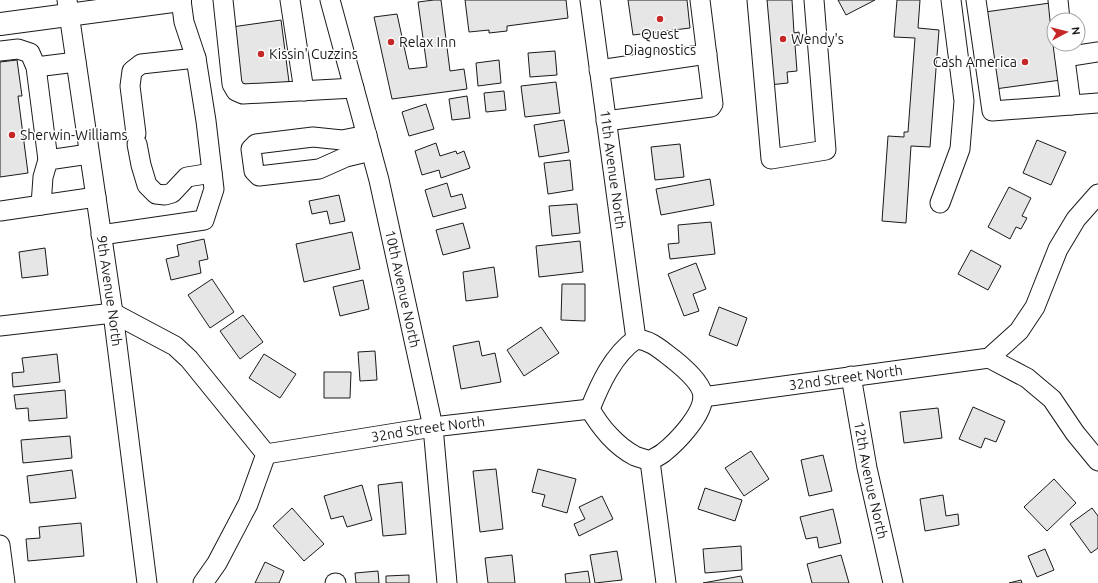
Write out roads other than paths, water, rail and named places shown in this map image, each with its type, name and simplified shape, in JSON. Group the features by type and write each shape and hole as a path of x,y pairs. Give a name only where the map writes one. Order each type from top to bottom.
{"highway":[{"path":"7,23 68,8 181,0"}],"street":[{"path":"101,235 204,220 214,189 206,121 196,58 184,22 181,0"},
{"path":"223,0 232,84 236,91 243,94 354,88"},
{"path":"290,0 304,91"},
{"name":"10th Avenue North","path":"330,0 379,180 433,427 447,583"},
{"name":"11th Avenue North","path":"590,0 636,339"},
{"path":"606,120 711,107 713,100 700,0"},
{"path":"757,0 771,159 826,150 814,0"},
{"path":"940,204 960,149 964,101 951,0"},
{"path":"976,0 992,111 1098,103"},
{"path":"1058,0 1059,12"},
{"name":"9th Avenue North","path":"68,8 113,313 147,583"},
{"path":"7,23 9,50 30,53 36,67 48,160 43,177 41,205"},
{"path":"1064,52 1070,105"},
{"path":"1086,52 1098,52"},
{"path":"599,70 707,54"},
{"path":"196,58 141,64 132,71 130,86 137,139 141,165 147,185 156,194 165,195 172,193 187,177 212,173"},
{"path":"36,67 76,62"},
{"path":"313,137 369,143 346,157 318,168 259,176 254,171 251,149 256,144 313,137"},
{"path":"48,160 89,154"},
{"path":"1098,194 1076,219 1058,249 1035,307 1018,331 989,358 1027,378 1052,399 1075,433 1098,461"},
{"path":"0,210 96,197"},
{"path":"0,326 113,313 175,346 189,359 266,454 248,504 217,563 203,583"},
{"path":"636,339 645,340 659,348 681,365 699,385 703,396 700,410 686,431 663,454 650,461 635,456 615,442 597,421 590,409 599,387 615,361 627,346 636,339"},
{"name":"32nd Street North","path":"703,396 989,358"},
{"name":"12th Avenue North","path":"851,376 867,468 894,583"},
{"name":"32nd Street North","path":"266,454 433,427 590,409"},
{"path":"650,461 666,583"},
{"path":"0,544 5,583"}],"place":[{"name":"Quest Diagnostics","path":"660,19"},
{"name":"Wendy's","path":"783,39"},
{"name":"Relax Inn","path":"391,42"},
{"name":"Kissin' Cuzzins","path":"261,54"},
{"name":"Cash America","path":"1025,62"},
{"name":"Sherwin-Williams","path":"12,135"}]}
